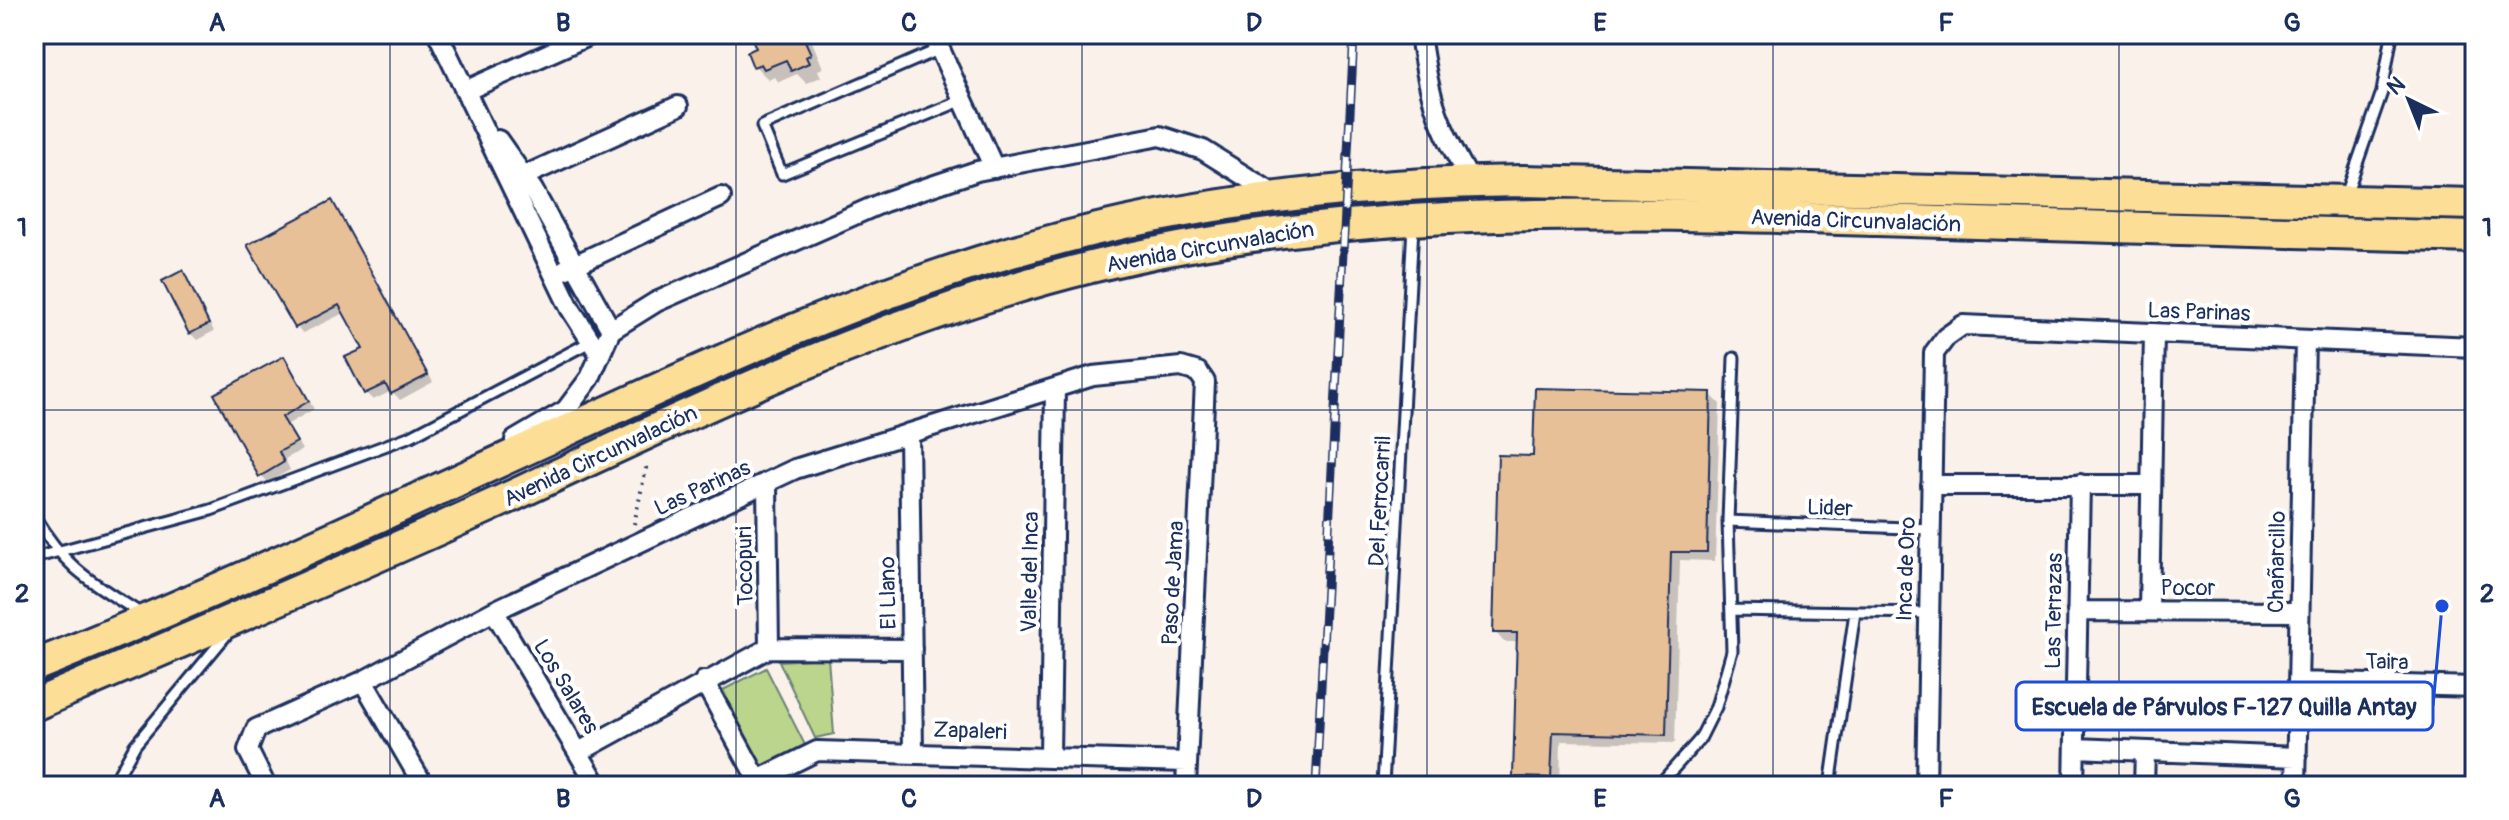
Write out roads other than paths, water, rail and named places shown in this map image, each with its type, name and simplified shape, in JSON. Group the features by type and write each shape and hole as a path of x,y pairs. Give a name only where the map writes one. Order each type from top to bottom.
{"highway":[{"name":"Avenida Circunvalación","path":"34,666 149,620 741,351 917,282 1103,228 1278,196 1471,182 2475,204"},
{"name":"Avenida Circunvalación","path":"34,705 242,616 788,369 940,311 1045,279 1151,253 1308,227 1413,218 1627,214 2475,237"}],"street":[{"path":"438,34 465,91 517,180 575,265 611,330"},
{"path":"465,91 592,34"},
{"path":"1420,34 1429,95 1446,138 1471,182"},
{"path":"937,42 994,168"},
{"path":"517,180 678,106"},
{"name":"Avenida Circunvalación","path":"408,503 448,470 515,440 566,410 590,378 594,347 611,330 656,302 884,202 994,168 1160,136 1203,150 1278,196"},
{"path":"517,180 554,274 594,347"},
{"path":"554,274 721,197"},
{"name":"Las Parinas","path":"1934,353 1946,337 1963,325 2475,347"},
{"path":"2149,611 2154,333"},
{"name":"Chañarcillo","path":"2296,786 2305,340"},
{"name":"Inca de Oro","path":"1926,786 1934,353"},
{"name":"Las Parinas","path":"266,786 250,757 249,743 256,729 363,681 494,611 795,469 1093,376 1181,367 1198,372 1205,382"},
{"name":"Paso de Jama","path":"1186,786 1205,382"},
{"name":"Valle del Inca","path":"1050,757 1055,388"},
{"name":"El Llano","path":"909,433 913,752"},
{"name":"Tocopuri","path":"767,483 769,648"},
{"name":"Las Terrazas","path":"2074,786 2080,484"},
{"path":"1931,485 2150,485"},
{"name":"Los Salares","path":"494,611 598,786"},
{"name":"Pocor","path":"2077,611 2299,612"},
{"path":"579,752 769,648 912,649"},
{"path":"363,681 424,786"},
{"path":"704,681 759,783"},
{"name":"Taira","path":"2298,682 2475,687"},
{"path":"2075,748 2297,757"},
{"name":"Zapaleri","path":"759,783 817,751 1187,762"},
{"path":"2144,786 2145,751"}],"lane":[{"path":"2344,200 2382,92 2392,34"},
{"path":"937,42 762,126 782,174 963,100"},
{"name":"Del Ferrocarril","path":"1383,786 1413,218"},
{"path":"34,558 211,510 411,436 594,347"},
{"path":"1658,786 1700,739 1716,707 1732,651 1728,521 1734,358"},
{"path":"34,516 55,552 76,572 149,620"},
{"name":"Lider","path":"1728,521 1931,529"},
{"path":"1731,610 1928,613"},
{"path":"1830,786 1855,612"},
{"path":"112,786 135,745 242,616"}],"railway":[{"path":"1316,786 1354,34"}],"place":[{"name":"Escuela de Párvulos F-127 Quilla Antay","path":"2442,606"}]}
